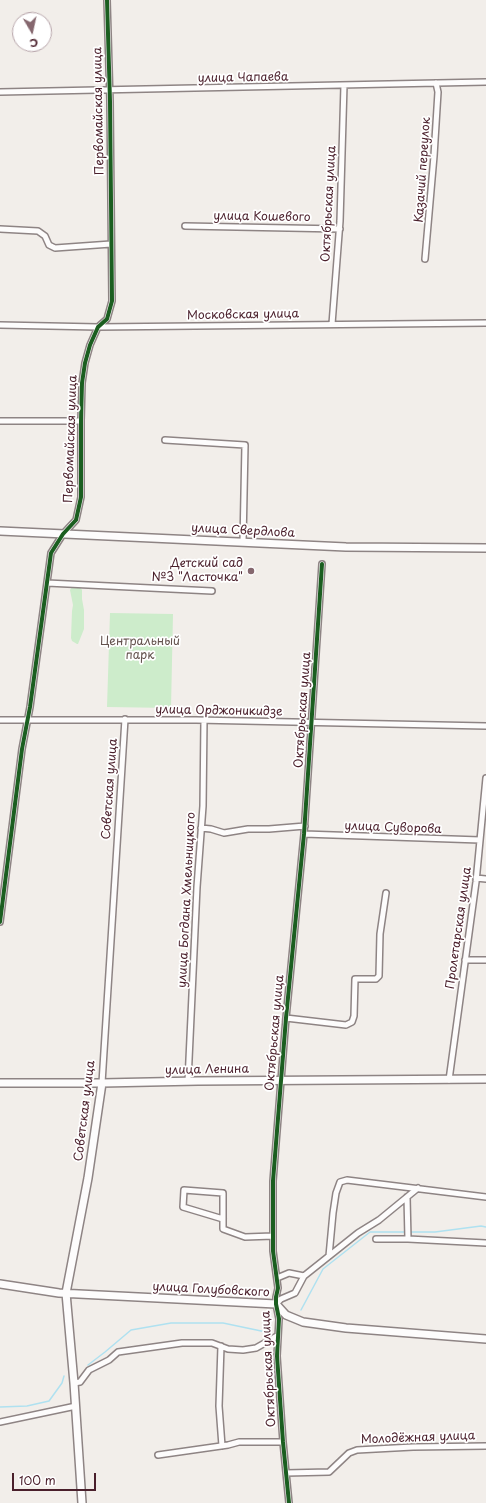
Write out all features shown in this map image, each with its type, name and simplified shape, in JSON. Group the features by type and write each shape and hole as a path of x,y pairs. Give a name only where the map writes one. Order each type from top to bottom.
{"street":[{"name":"Первомайская улица","path":"0,922 26,719 30,707 51,553 63,534 76,520 81,497 82,383 85,363 90,345 98,327 107,319 112,301 110,90 107,0"},
{"name":"улица Чапаева","path":"0,92 486,82"},
{"name":"Казачий переулок","path":"425,259 435,149 438,92 436,83"},
{"name":"Октябрьская улица","path":"332,324 340,229 344,85"},
{"name":"улица Кошевого","path":"185,226 340,229"},
{"path":"0,229 38,231 44,236 49,244 56,248 111,244"},
{"name":"Московская улица","path":"0,325 98,327 486,323"},
{"path":"0,421 81,421"},
{"path":"165,440 245,445 243,542"},
{"name":"улица Свердлова","path":"0,532 353,548 486,548"},
{"name":"Октябрьская улица","path":"289,1503 276,1356 279,1319 276,1304 278,1288 273,1251 273,1181 286,1018 305,826 322,564"},
{"path":"47,583 212,592"},
{"name":"улица Орджоникидзе","path":"0,720 125,719 486,726"},
{"name":"Советская улица","path":"82,1503 76,1406 66,1293 88,1178 102,1084 125,719"},
{"name":"улица Богдана Хмельницкого","path":"188,1081 201,828 204,720"},
{"name":"Пролетарская улица","path":"449,1080 476,878 486,778"},
{"path":"201,828 224,833 248,829 305,826"},
{"name":"улица Суворова","path":"304,834 480,840"},
{"path":"476,878 486,879"},
{"path":"286,1018 346,1025 352,1022 354,1016 355,979 376,979 379,976 380,934 386,893"},
{"path":"465,960 486,960"},
{"name":"улица Ленина","path":"0,1083 102,1084 188,1081 486,1079"},
{"path":"329,1256 336,1193 340,1182 347,1180 486,1197"},
{"path":"276,1304 281,1299 295,1293 304,1276 358,1233 380,1220 418,1188"},
{"path":"223,1219 183,1207 184,1190 223,1193 223,1219 223,1229 244,1237 273,1236"},
{"path":"408,1197 408,1239"},
{"path":"376,1239 486,1243"},
{"path":"277,1278 289,1273 304,1276"},
{"name":"улица Голубовского","path":"0,1284 66,1293 276,1304 286,1315 303,1322 346,1328 486,1339"},
{"path":"74,1383 80,1382 89,1370 109,1360 118,1352 182,1343 212,1343 228,1349 243,1350 256,1348 278,1336"},
{"path":"221,1346 219,1406 222,1446"},
{"path":"221,1356 228,1349"},
{"path":"0,1422 76,1406"},
{"path":"158,1455 222,1446 239,1442 283,1442"},
{"name":"Молодёжная улица","path":"286,1473 329,1472 349,1453 357,1450 413,1447 486,1446"}],"green space":[{"path":"75,586 80,587 82,590 84,610 84,629 78,644 72,641 71,638 73,605 70,590"},
{"name":"Центральный парк","path":"110,613 173,614 171,708 107,707"}],"waterway":[{"path":"301,1310 323,1269 370,1232 435,1232 481,1226 486,1227"},
{"path":"88,1365 131,1330 171,1323 223,1323 266,1332 271,1330"},
{"path":"0,1407 27,1406 49,1401 62,1383 64,1376"}],"cycle path":[{"path":"0,922 22,749 30,707 51,553 63,534 76,520 81,497 82,383 85,363 90,345 98,327 107,319 112,301 110,101 107,0"},
{"path":"289,1503 277,1356 279,1319 276,1304 278,1288 273,1251 273,1181 286,1018 304,834 322,564"}],"place":[{"name":"Детский сад №3 \"Ласточка\"","path":"251,571"}]}
